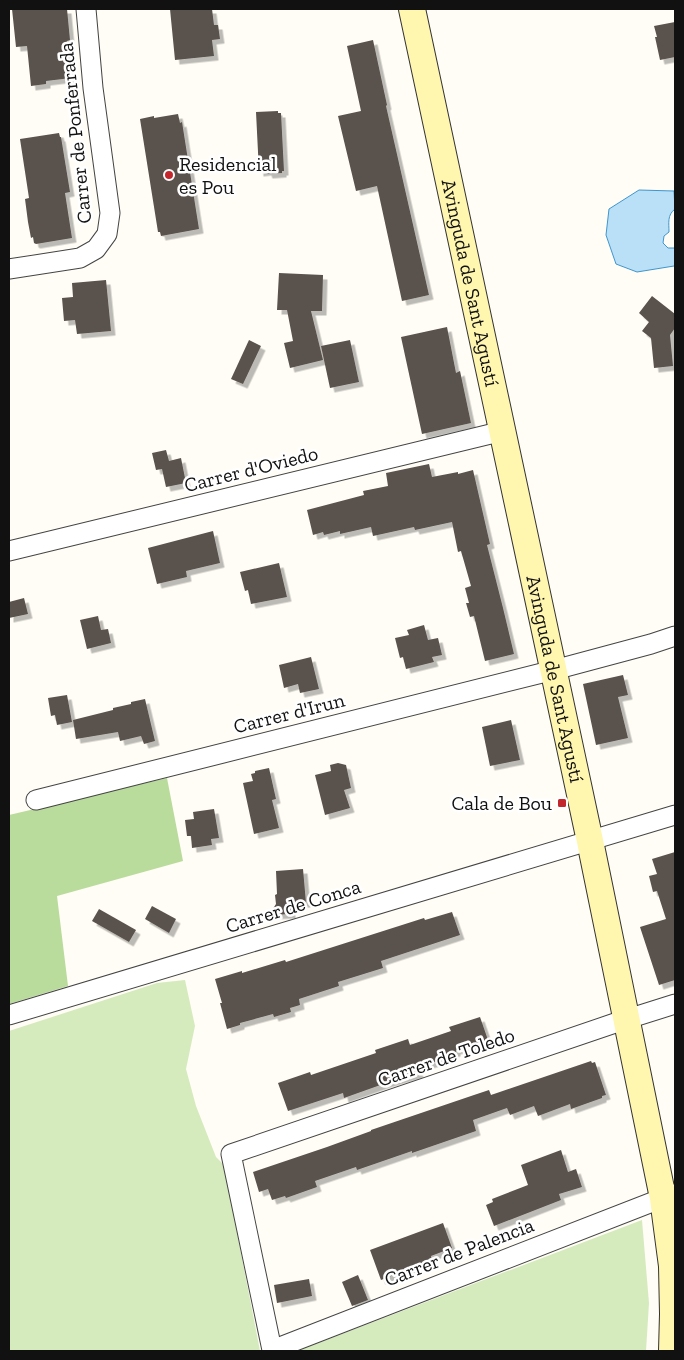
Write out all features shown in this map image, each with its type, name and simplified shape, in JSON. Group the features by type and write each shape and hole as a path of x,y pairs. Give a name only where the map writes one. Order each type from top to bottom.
{"street":[{"name":"Carrer de Ponferrada","path":"9,269 80,258 96,249 107,234 110,213 93,88 86,9"},
{"name":"Avinguda de Sant Agustí","path":"412,9 627,1020 669,1196 674,1314 672,1351"},
{"name":"Carrer d'Oviedo","path":"9,550 503,431"},
{"name":"Carrer d'Irun","path":"36,800 554,670 675,636"},
{"name":"Carrer de Conca","path":"9,1015 675,815"},
{"name":"Carrer de Toledo","path":"272,1350 231,1154 675,1004"},
{"name":"Carrer de Palencia","path":"272,1350 669,1196"}],"green space":[{"path":"167,778 183,861 57,896 68,986 9,1004 9,815"},
{"path":"185,980 195,1026 186,1069 196,1106 216,1157 224,1165 260,1351 9,1351 9,1031 157,983"},
{"path":"642,1220 649,1303 646,1351 297,1351"}],"water":[{"path":"639,190 674,191 675,209 672,211 669,232 664,236 663,243 668,248 675,248 674,266 637,272 616,264 606,235 609,209"}],"building":[{"path":"12,9 67,9 70,40 67,41 71,78 46,81 46,84 31,86 27,46 16,47"},
{"path":"170,9 212,9 214,25 218,25 220,39 212,40 214,56 175,60"},
{"path":"675,22 675,57 660,60 654,26"},
{"path":"373,40 429,295 402,301 377,186 356,191 338,116 361,111 347,46"},
{"path":"278,111 278,113 281,113 284,171 282,173 268,174 267,171 259,172 256,112"},
{"name":"Residencial es Pou","path":"178,114 180,123 182,122 199,229 161,236 160,232 158,232 140,119"},
{"path":"59,133 70,192 65,193 72,238 36,244 33,237 31,238 28,222 25,199 29,198 20,139"},
{"path":"279,273 323,275 322,311 311,311 323,360 290,368 284,343 293,341 287,310 277,310"},
{"path":"106,280 111,331 77,334 75,320 64,321 62,298 73,297 72,283"},
{"path":"652,296 675,314 675,328 670,335 673,366 654,368 651,338 642,331 649,322 639,313"},
{"path":"447,327 456,373 460,371 471,423 422,434 401,337"},
{"path":"249,340 261,346 243,384 231,379"},
{"path":"350,340 359,382 330,388 321,346"},
{"path":"166,450 169,461 181,458 186,483 166,487 162,469 156,470 152,453"},
{"path":"429,464 432,477 473,470 490,544 487,545 514,654 485,661 474,616 470,617 466,603 469,603 465,588 471,586 461,551 458,552 452,522 415,530 414,527 373,536 371,527 340,534 340,531 324,535 323,532 313,535 307,510 364,495 363,491 388,486 386,473"},
{"path":"213,531 220,563 186,571 187,577 157,584 148,548"},
{"path":"279,563 287,597 251,604 248,590 245,591 240,572"},
{"path":"24,598 28,614 9,618 9,602"},
{"path":"98,616 101,630 108,629 111,643 87,649 80,620"},
{"path":"424,625 428,640 438,638 442,655 432,657 434,662 406,669 403,657 400,658 395,638 409,635 407,630"},
{"path":"311,657 319,689 300,693 298,684 284,688 279,665"},
{"path":"623,675 628,695 618,697 628,738 596,745 583,684"},
{"path":"67,695 72,722 57,725 55,715 51,716 48,698"},
{"path":"145,699 155,741 144,744 141,736 120,741 118,732 76,739 73,720 113,710 113,708"},
{"path":"511,720 520,760 490,766 482,727"},
{"path":"338,763 346,765 351,788 344,790 350,808 325,815 315,775 331,771 330,765"},
{"path":"269,768 276,799 272,800 279,828 254,834 243,783 253,781 251,774 255,773 255,771"},
{"path":"214,809 219,838 211,839 212,845 192,848 191,836 187,836 185,820 194,819 193,812"},
{"path":"675,852 675,980 659,985 640,927 666,919 657,891 653,892 649,876 657,874 652,859"},
{"path":"303,869 306,903 291,904 291,914 269,915 276,904 276,871"},
{"path":"152,906 176,919 169,933 145,919"},
{"path":"99,909 136,930 129,942 92,921"},
{"path":"452,912 460,935 381,961 383,968 338,982 339,986 299,999 300,1005 290,1008 291,1012 274,1017 273,1014 240,1023 240,1025 227,1029 215,979 285,960 286,962 424,918 425,920"},
{"path":"480,1017 488,1040 456,1050 456,1052 443,1056 444,1059 417,1068 419,1073 344,1098 343,1093 288,1111 278,1083 310,1072 311,1075 376,1053 375,1050 408,1039 410,1045 451,1031 449,1027"},
{"path":"591,1061 592,1063 595,1062 606,1095 602,1096 602,1098 571,1109 570,1104 538,1116 534,1106 510,1115 507,1108 473,1120 476,1131 412,1153 412,1151 357,1170 356,1167 315,1181 317,1187 286,1198 285,1196 272,1200 268,1189 259,1192 253,1172 489,1090 491,1095"},
{"path":"561,1150 568,1172 576,1169 582,1187 559,1194 561,1200 494,1226 486,1205 493,1202 492,1199 528,1185 521,1165"},
{"path":"443,1223 452,1248 431,1256 432,1260 381,1280 370,1250"},
{"path":"358,1275 368,1300 352,1306 342,1282"},
{"path":"309,1279 312,1296 277,1303 274,1285"}],"place":[{"name":"Residencial es Pou","path":"169,175"},
{"name":"Cala de Bou","path":"562,803"}]}
